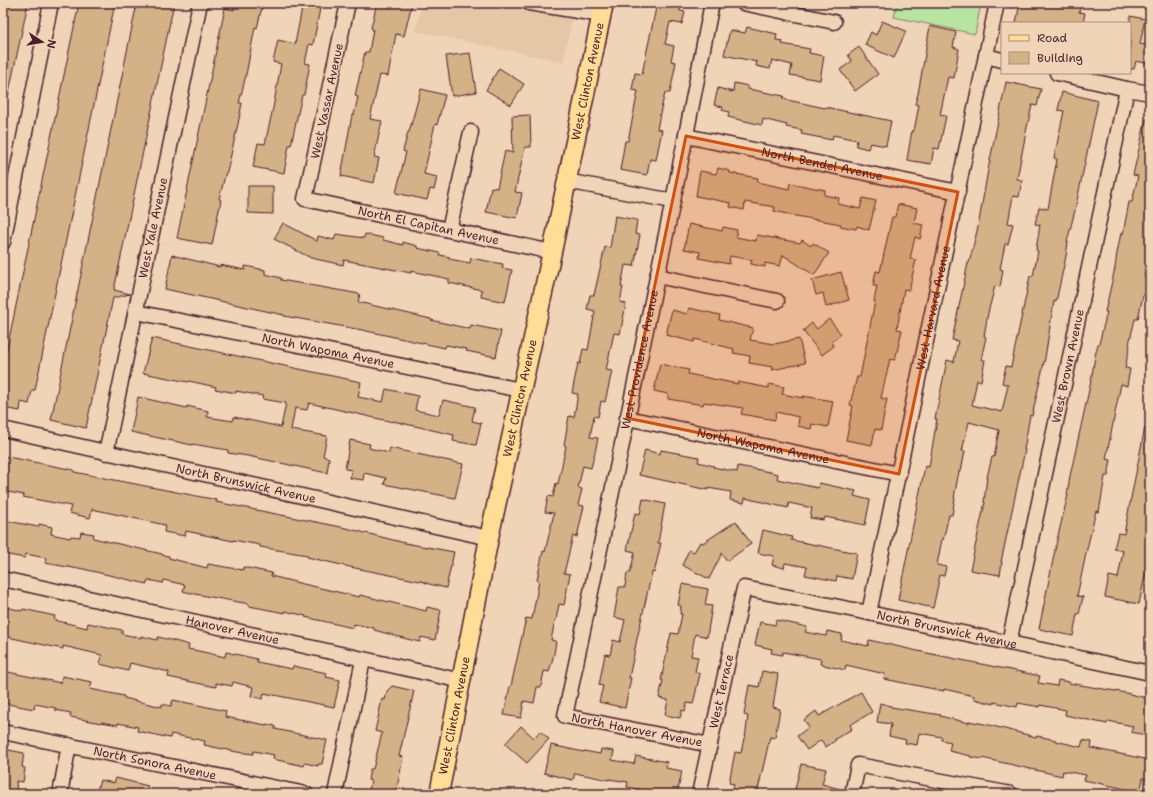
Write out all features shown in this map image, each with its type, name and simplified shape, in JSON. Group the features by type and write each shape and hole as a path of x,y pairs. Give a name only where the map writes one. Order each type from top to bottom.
{"main road":[{"name":"West Clinton Avenue","path":"438,794 462,681 489,538 552,252 603,9"}],"street":[{"path":"3,242 51,3"},
{"name":"West Yale Avenue","path":"106,453 200,3"},
{"name":"West Vassar Avenue","path":"305,199 348,3"},
{"path":"529,3 603,9"},
{"name":"West Providence Avenue","path":"564,716 673,201 712,3"},
{"path":"743,3 834,22"},
{"name":"West Harvard Avenue","path":"870,613 997,3"},
{"path":"986,56 1001,60"},
{"path":"1062,74 1150,93"},
{"name":"West Brown Avenue","path":"1009,644 1127,89"},
{"path":"449,230 471,132"},
{"name":"North Bendel Avenue","path":"686,136 958,192"},
{"path":"566,181 673,201"},
{"name":"North El Capitan Avenue","path":"305,199 552,252"},
{"path":"657,276 777,301"},
{"name":"North Wapoma Avenue","path":"136,312 521,390"},
{"name":"North Wapoma Avenue","path":"627,418 899,474"},
{"name":"North Brunswick Avenue","path":"3,429 489,538"},
{"name":"Hanover Avenue","path":"3,579 462,681"},
{"name":"North Brunswick Avenue","path":"744,588 1150,672"},
{"name":"West Terrace","path":"699,794 744,588"},
{"path":"335,794 363,660"},
{"name":"North Hanover Avenue","path":"564,716 710,745"},
{"name":"North Sonora Avenue","path":"3,732 306,794"},
{"path":"60,794 69,745"},
{"path":"852,794 858,765 1002,793"}],"highlighted area":[{"path":"686,136 958,192 899,474 627,418"}],"shaded area":[{"path":"422,3 575,3 563,62 416,31"}],"green space":[{"path":"897,3 981,3 975,34 894,17"}],"building":[{"path":"3,3 28,3 7,101 3,101"},
{"path":"79,3 115,3 35,390 32,390 29,404 21,402 20,411 3,408 3,368"},
{"path":"137,3 174,3 114,290 130,294 113,298 86,428 51,420"},
{"path":"235,3 245,3 262,7 257,28 255,27 239,103 242,103 227,172 219,199 221,200 212,245 177,238 225,8 234,10"},
{"path":"303,3 321,3 313,45 309,44 305,63 310,64 304,95 302,95 291,145 289,145 284,173 253,167 258,143 265,144 273,108 281,64 273,62 278,40 295,44"},
{"path":"377,3 412,3 404,36 396,34 388,76 380,75 370,119 382,121 374,157 379,158 374,183 341,176 352,115 354,115 358,97 355,96 365,52 369,52 373,29 371,28"},
{"path":"657,3 681,3 680,11 685,12 682,24 670,22 665,44 674,46 671,61 676,62 670,93 665,93 661,109 657,129 662,130 656,160 650,159 647,175 620,170 625,141 628,141 638,91 632,90 635,73 642,74"},
{"path":"1020,3 1074,3 1081,5 1079,12 1085,13 1083,22 1016,22"},
{"path":"1130,16 1145,19 1140,44 1150,46 1150,64 1136,61 1134,69 1131,69"},
{"path":"882,21 906,31 894,58 865,45 871,32 876,35"},
{"path":"930,26 956,32 953,47 959,49 954,78 948,77 940,115 946,116 939,149 934,148 931,164 907,160 912,130 914,131 919,105 915,104"},
{"path":"747,27 777,34 776,40 783,41 782,44 810,49 809,53 824,56 820,80 790,75 792,65 772,60 770,69 756,66 757,62 724,55 730,30 745,33"},
{"path":"859,47 878,74 855,91 840,70 852,61 848,55"},
{"path":"470,53 476,92 452,96 446,56"},
{"path":"499,68 524,84 511,105 486,90"},
{"path":"1006,82 1041,89 1037,106 1032,105 1026,132 1017,179 1022,180 1019,197 1013,196 1008,223 1013,224 1008,244 1005,244 1000,269 1003,270 1000,287 995,286 988,313 984,336 986,337 981,360 985,360 981,381 977,380 972,405 1002,412 1008,385 1002,383 1006,366 1011,367 1030,276 1033,276 1038,251 1036,250 1040,225 1035,224 1039,207 1048,209 1057,159 1054,158 1064,111 1058,110 1062,92 1098,101 1067,242 1066,256 1056,302 1054,301 1045,358 1032,416 1030,415 1025,450 1001,562 1000,575 970,570 985,502 987,477 992,457 994,457 999,430 969,422 962,451 965,451 961,471 959,471 952,515 949,515 943,540 942,539 937,565 946,567 944,576 940,575 933,608 898,600 925,466 929,467 937,419 935,419 947,360 954,362 958,341 952,340 968,263 978,227"},
{"path":"734,83 748,86 748,89 784,96 783,99 891,121 886,146 870,143 868,149 856,146 857,140 833,135 832,140 801,134 802,130 786,127 787,125 763,119 762,125 728,117 729,112 722,110 723,107 714,105 718,88 733,92"},
{"path":"421,89 445,95 437,125 435,124 424,174 437,177 434,190 430,189 427,200 396,193 406,152 403,151"},
{"path":"530,115 531,147 525,147 515,192 522,193 517,218 486,212 491,187 497,188 505,151 513,153 512,116"},
{"path":"1146,119 1150,119 1150,245 1144,277 1149,278 1145,295 1143,295 1138,319 1135,319 1129,344 1125,368 1130,369 1127,386 1121,384 1106,459 1111,460 1108,476 1105,476 1099,512 1096,511 1087,549 1077,596 1083,597 1079,614 1077,614 1073,636 1039,629 1057,540 1068,495 1070,476 1095,356 1107,312 1105,312 1121,233 1123,234 1129,202 1132,202 1138,176 1133,175"},
{"path":"718,168 730,171 730,173 758,178 757,182 789,189 790,183 825,190 824,195 839,198 838,204 860,209 863,198 876,201 869,230 857,226 856,229 840,226 841,224 774,211 775,207 745,202 744,210 730,207 731,203 696,196 700,171 716,174"},
{"path":"248,186 273,186 273,214 248,213"},
{"path":"898,204 917,208 914,223 923,225 920,239 915,237 910,259 916,260 909,290 904,289 897,329 902,330 895,360 890,359 881,398 887,399 881,430 875,429 872,445 846,440 853,406 850,405 857,377 860,377 875,301 877,286 873,286 876,271 880,272 892,217 895,217"},
{"path":"615,216 637,220 635,234 640,235 634,266 625,265 620,302 626,304 620,334 614,333 606,370 612,371 605,402 601,401 598,417 594,416 590,437 598,438 595,452 591,468 583,466 578,488 582,489 578,505 584,506 577,537 573,536 564,573 570,574 564,605 559,604 551,640 556,641 554,654 549,672 544,671 541,687 537,687 534,703 524,701 521,718 504,715 526,618 532,619 539,581 537,580 543,551 545,552 554,513 545,512 548,496 553,497 556,483 558,484 566,446 564,445 569,416 574,417 578,394 572,393 578,363 580,364 583,349 588,350 595,311 587,309 590,295 594,295 605,247 610,248"},
{"path":"283,223 317,241 318,236 334,240 336,234 364,238 365,234 403,245 403,242 417,246 417,248 440,253 439,255 450,257 449,259 470,263 471,258 503,264 502,268 512,270 505,302 481,297 482,290 449,283 449,279 344,260 343,265 311,258 274,239"},
{"path":"689,224 722,231 723,227 737,230 736,237 756,241 757,235 800,243 802,240 811,246 813,243 829,253 814,275 783,255 780,266 765,263 765,267 751,264 752,260 730,256 729,264 699,258 700,252 684,249"},
{"path":"172,255 220,267 220,265 245,270 245,266 265,270 265,274 281,278 281,280 360,294 358,302 470,329 471,325 501,331 496,357 466,351 467,349 446,345 445,348 362,330 284,316 165,289"},
{"path":"841,272 849,300 826,307 823,293 816,295 812,280"},
{"path":"689,308 720,315 719,320 753,328 750,340 774,344 799,339 805,363 772,370 773,367 749,363 750,356 733,353 734,349 695,339 694,342 666,335 672,310 687,314"},
{"path":"829,319 841,334 831,342 834,346 822,355 803,331 812,323 817,329"},
{"path":"152,338 361,382 358,397 383,402 386,389 418,396 415,410 439,415 443,400 475,407 472,421 481,423 476,445 453,441 454,435 309,403 307,410 295,408 291,430 327,436 323,456 329,458 327,473 228,453 228,450 192,445 131,432 138,397 208,411 207,417 233,421 234,417 281,427 286,403 262,399 263,396 215,389 216,387 143,373"},
{"path":"660,364 689,370 688,374 738,384 738,382 769,388 769,384 784,387 782,394 833,401 828,427 812,424 811,429 798,426 799,417 776,412 775,420 741,414 743,408 704,402 703,405 668,399 668,394 654,391"},
{"path":"1145,427 1150,428 1150,553 1139,604 1105,597 1109,576 1118,578 1123,551 1114,549 1118,533 1124,534"},
{"path":"350,440 370,444 369,448 389,453 390,448 463,464 455,498 384,484 386,478 364,473 363,480 350,478 352,470 345,469"},
{"path":"645,450 660,454 661,450 699,457 698,462 737,472 738,466 760,470 778,474 777,479 818,488 819,483 856,491 854,496 870,500 865,525 825,517 824,520 810,518 812,508 789,503 788,508 745,498 744,503 730,500 731,492 708,488 708,490 639,475"},
{"path":"3,456 74,470 74,472 217,500 216,502 346,528 405,543 454,552 446,588 425,582 307,557 307,555 260,547 260,545 186,531 185,536 164,532 165,525 92,509 90,518 69,513 71,506 23,497 24,495 3,491"},
{"path":"643,499 665,504 658,543 661,543 654,573 652,572 637,639 625,708 599,702 603,686 599,685 605,654 610,655 613,640 620,642 625,620 614,617 619,587 625,587 627,573 630,573 635,552 627,550 635,513 640,514"},
{"path":"3,520 38,527 39,524 52,527 51,534 70,538 71,536 80,537 81,532 94,534 93,538 162,554 169,556 169,558 207,568 208,564 243,570 243,567 272,573 271,576 359,597 360,595 426,611 427,607 441,610 435,640 421,637 420,642 374,630 374,628 354,624 353,628 285,611 285,613 249,606 249,604 183,591 185,585 164,580 163,583 148,580 147,584 79,568 45,563 46,558 26,554 25,558 3,554"},
{"path":"736,521 751,544 727,561 722,553 709,579 682,565 689,550 694,552 700,542 703,543"},
{"path":"763,530 792,537 791,540 857,553 852,579 837,576 836,581 805,575 807,567 785,563 784,568 772,565 774,556 758,553"},
{"path":"682,584 708,589 705,605 712,606 707,637 695,634 691,656 698,657 695,672 700,674 693,704 687,703 685,711 682,710 680,718 665,715 668,700 659,698 663,680 661,680 671,633 678,634 682,614 680,614 681,606 678,605"},
{"path":"6,607 55,616 54,620 87,628 88,623 122,630 122,634 141,638 141,636 157,640 158,637 189,645 188,649 225,657 226,652 257,659 257,662 292,669 293,666 327,673 326,677 340,680 334,707 264,693 263,699 251,696 253,687 233,682 232,686 216,683 216,687 168,677 169,672 130,663 128,671 100,664 102,655 63,646 63,649 3,636 3,621"},
{"path":"776,620 807,627 805,632 826,636 827,631 842,634 841,640 868,646 869,640 1040,676 1038,683 1057,686 1058,680 1150,699 1150,736 1131,732 1133,726 1108,721 1107,724 1065,715 1066,710 1018,703 1017,707 994,702 994,704 974,699 974,696 944,689 944,691 884,679 885,674 846,665 845,670 820,664 821,659 783,652 782,655 771,653 772,649 755,645 760,622 775,625"},
{"path":"3,671 61,683 62,676 92,682 90,689 124,696 124,698 162,707 162,704 171,706 173,700 198,705 226,711 225,717 275,726 275,729 327,740 322,764 318,764 318,766 305,763 304,766 273,759 274,755 254,751 253,754 237,752 204,745 205,741 171,734 170,738 137,731 138,727 118,723 118,725 101,723 70,717 71,713 55,710 56,708 35,704 34,709 3,703"},
{"path":"762,671 778,674 773,707 780,709 775,738 770,737 757,794 731,794 734,784 729,783 735,752 741,753 745,738 748,716 744,715 749,685 759,687"},
{"path":"392,686 414,691 399,756 403,757 396,794 368,794 371,781 368,780 370,769 373,769 382,733 375,731 382,699 385,700 387,691"},
{"path":"861,692 872,712 850,725 852,729 835,739 836,740 826,747 821,740 807,750 797,736 809,727 804,720 816,711 819,716"},
{"path":"880,703 891,707 941,715 940,716 969,723 969,721 989,725 1081,747 1083,740 1092,742 1091,748 1150,760 1150,780 1143,778 1140,792 1084,780 1086,775 1063,771 1062,776 982,758 970,757 971,756 949,751 951,742 941,740 942,737 919,733 917,745 905,743 906,740 889,736 891,724 877,722"},
{"path":"521,726 534,738 540,731 549,739 527,763 505,744"},
{"path":"551,745 600,754 601,749 614,751 612,760 634,764 636,756 667,762 666,768 682,771 677,794 667,794 627,787 628,782 609,780 575,773 573,780 544,773"},
{"path":"3,749 24,753 22,767 25,768 23,782 16,781 17,794 3,794"},
{"path":"801,764 826,769 822,784 844,790 844,794 794,794"},
{"path":"116,778 148,786 146,794 96,794 100,780 114,783"}]}
